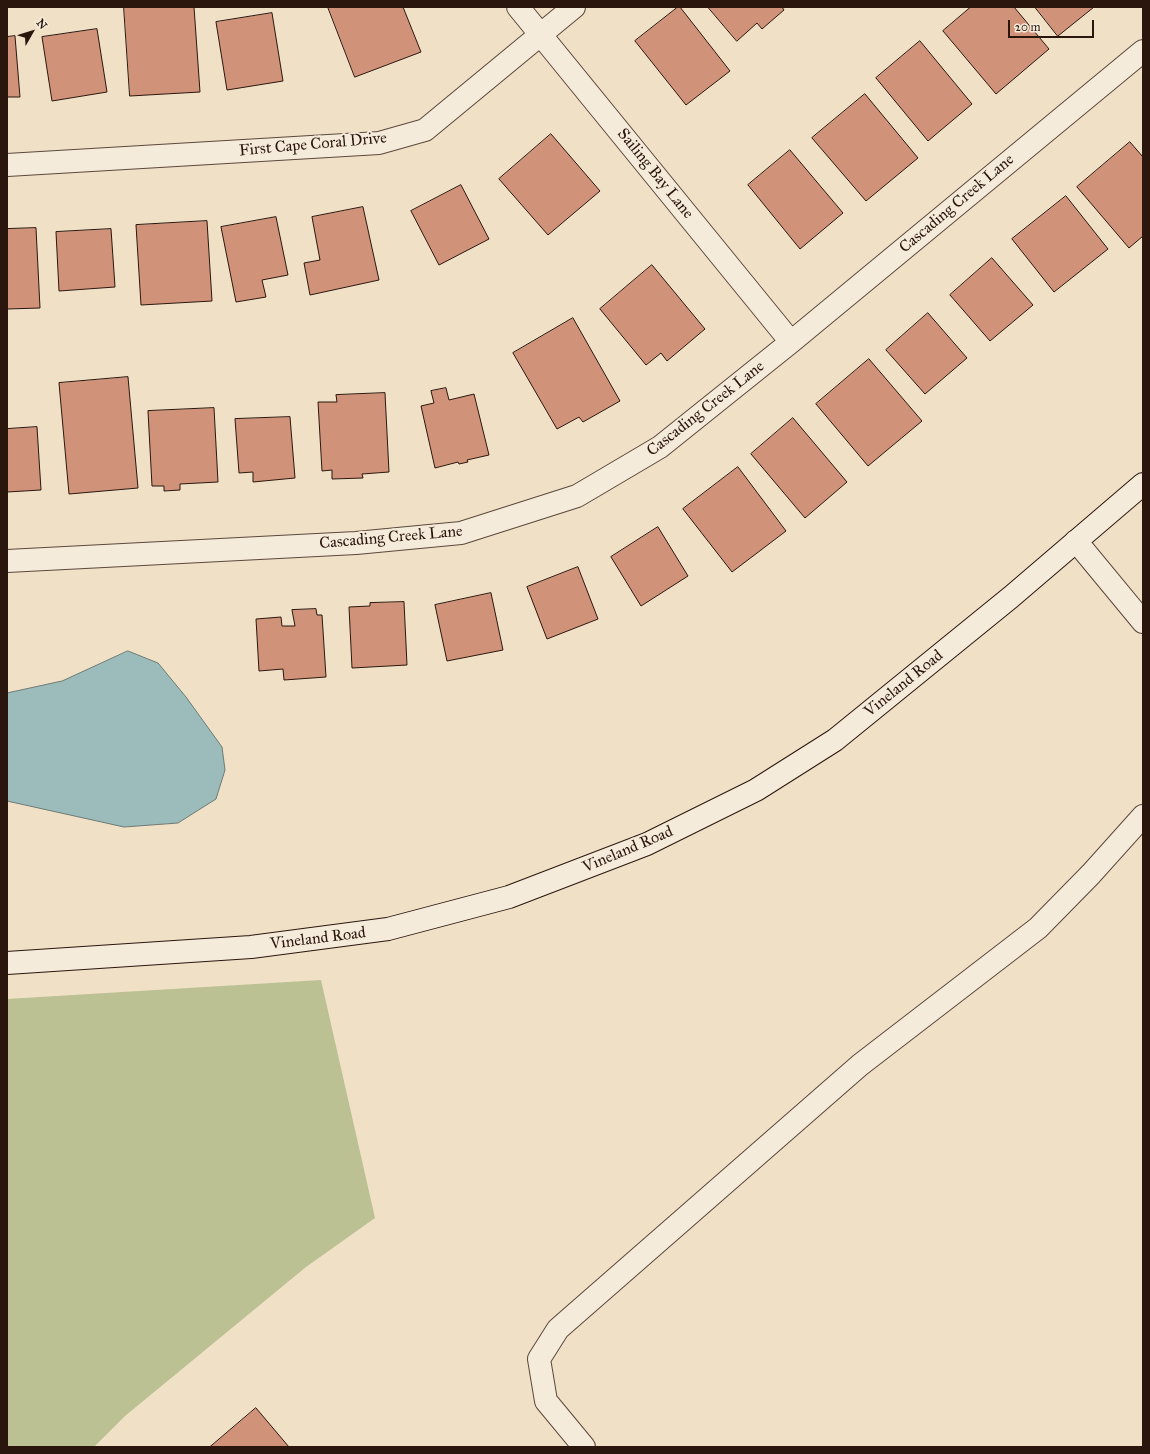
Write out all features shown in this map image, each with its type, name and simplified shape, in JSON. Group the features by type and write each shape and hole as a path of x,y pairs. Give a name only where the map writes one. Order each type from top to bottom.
{"street":[{"name":"Sailing Bay Lane","path":"518,7 792,342"},
{"name":"First Cape Coral Drive","path":"7,165 379,143 425,130 574,7"},
{"name":"Cascading Creek Lane","path":"7,562 348,543 460,534 577,496 660,447 792,342 1143,51"},
{"name":"Vineland Road","path":"7,963 251,947 388,929 509,897 647,844 756,790 834,740 1011,597 1143,484"},
{"path":"1076,542 1143,622"},
{"path":"584,1447 546,1401 539,1359 558,1330 860,1065 1038,928 1091,874 1143,816"}],"green space":[{"path":"321,980 375,1218 306,1267 125,1416 94,1447 7,1447 7,999"}],"water":[{"path":"128,651 158,663 186,697 222,747 225,770 216,799 178,823 124,827 7,801 7,693 62,681"}],"building":[{"path":"124,7 194,7 200,92 130,96"},
{"path":"328,7 403,7 421,52 355,77"},
{"path":"678,7 680,7 730,71 686,105 635,41"},
{"path":"708,7 782,7 784,10 762,29 757,23 737,41"},
{"path":"971,7 1014,7 1049,49 996,94 943,31"},
{"path":"1035,7 1094,7 1058,36"},
{"path":"272,13 283,81 227,90 216,22"},
{"path":"97,29 107,92 52,101 42,37"},
{"path":"15,36 20,97 7,97 7,37"},
{"path":"920,41 972,104 928,141 876,78"},
{"path":"865,94 918,158 866,201 812,138"},
{"path":"551,134 600,191 548,235 499,179"},
{"path":"1130,142 1143,157 1143,236 1129,248 1077,187"},
{"path":"790,150 843,213 800,249 748,185"},
{"path":"461,185 489,239 439,265 411,211"},
{"path":"1066,196 1108,249 1054,292 1012,239"},
{"path":"363,207 379,280 310,295 304,263 320,260 312,217"},
{"path":"276,217 288,275 262,280 266,297 236,302 221,227"},
{"path":"207,221 212,301 141,305 136,225"},
{"path":"36,228 40,308 7,309 7,229"},
{"path":"111,229 115,287 59,291 56,232"},
{"path":"992,258 1033,305 990,341 950,295"},
{"path":"652,265 705,329 667,361 661,353 646,365 600,309"},
{"path":"928,313 967,358 925,394 886,350"},
{"path":"573,318 620,401 583,422 579,417 557,429 513,353"},
{"path":"869,359 922,421 868,466 816,404"},
{"path":"128,377 138,488 69,494 59,383"},
{"path":"446,388 449,400 474,394 489,455 467,460 468,462 459,464 458,462 435,468 421,406 434,403 431,391"},
{"path":"385,393 389,472 362,474 363,478 332,479 332,470 322,471 318,402 337,402 336,395"},
{"path":"214,408 218,482 180,484 180,490 164,491 164,486 152,486 148,411"},
{"path":"290,417 295,478 253,482 253,472 239,473 235,419"},
{"path":"793,418 847,482 805,518 751,454"},
{"path":"37,427 41,490 7,492 7,429"},
{"path":"738,467 786,531 732,572 683,509"},
{"path":"658,527 688,576 641,606 611,557"},
{"path":"578,567 598,619 547,639 527,587"},
{"path":"491,593 503,650 447,661 435,605"},
{"path":"404,602 407,665 352,668 349,607 370,606 370,603"},
{"path":"316,609 317,615 322,615 326,677 284,680 283,669 259,671 256,619 281,617 282,626 295,626 292,610"},
{"path":"256,1408 289,1447 210,1447"}]}
